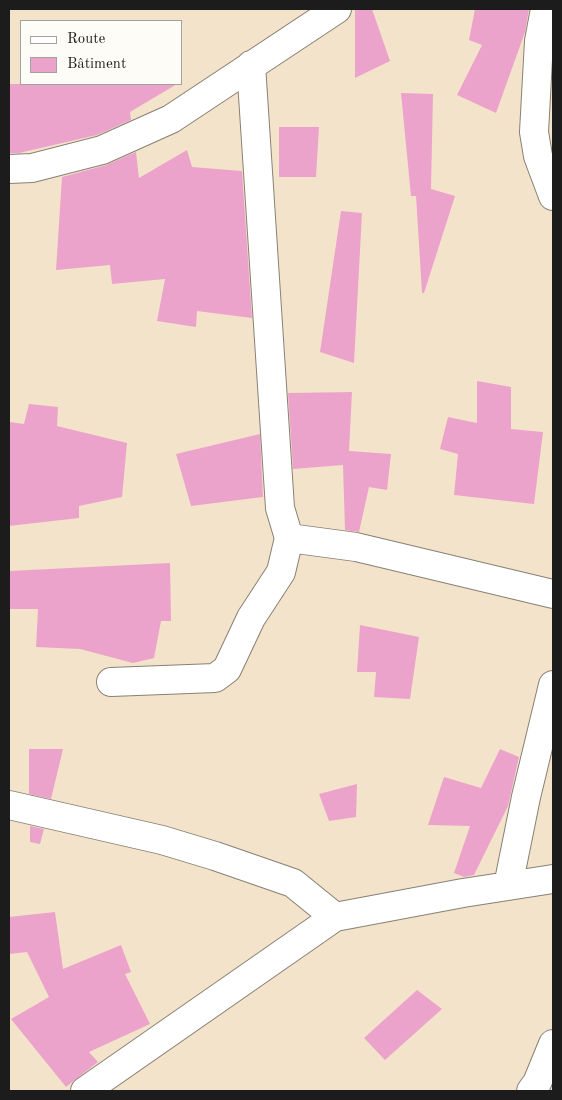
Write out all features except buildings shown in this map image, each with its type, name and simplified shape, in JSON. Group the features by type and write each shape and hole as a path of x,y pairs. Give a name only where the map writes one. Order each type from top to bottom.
{"street":[{"path":"9,169 32,168 102,150 171,119 337,9"},
{"path":"545,9 539,41 534,132 538,156 553,196"},
{"path":"111,682 215,678 227,669 251,618 281,572 289,538 280,508 251,65"},
{"path":"289,538 356,547 553,594"},
{"path":"508,886 526,797 553,686"},
{"path":"9,806 162,840 216,856 293,883 335,917"},
{"path":"85,1091 335,917 553,879"},
{"path":"531,1091 537,1082 553,1044"}]}
